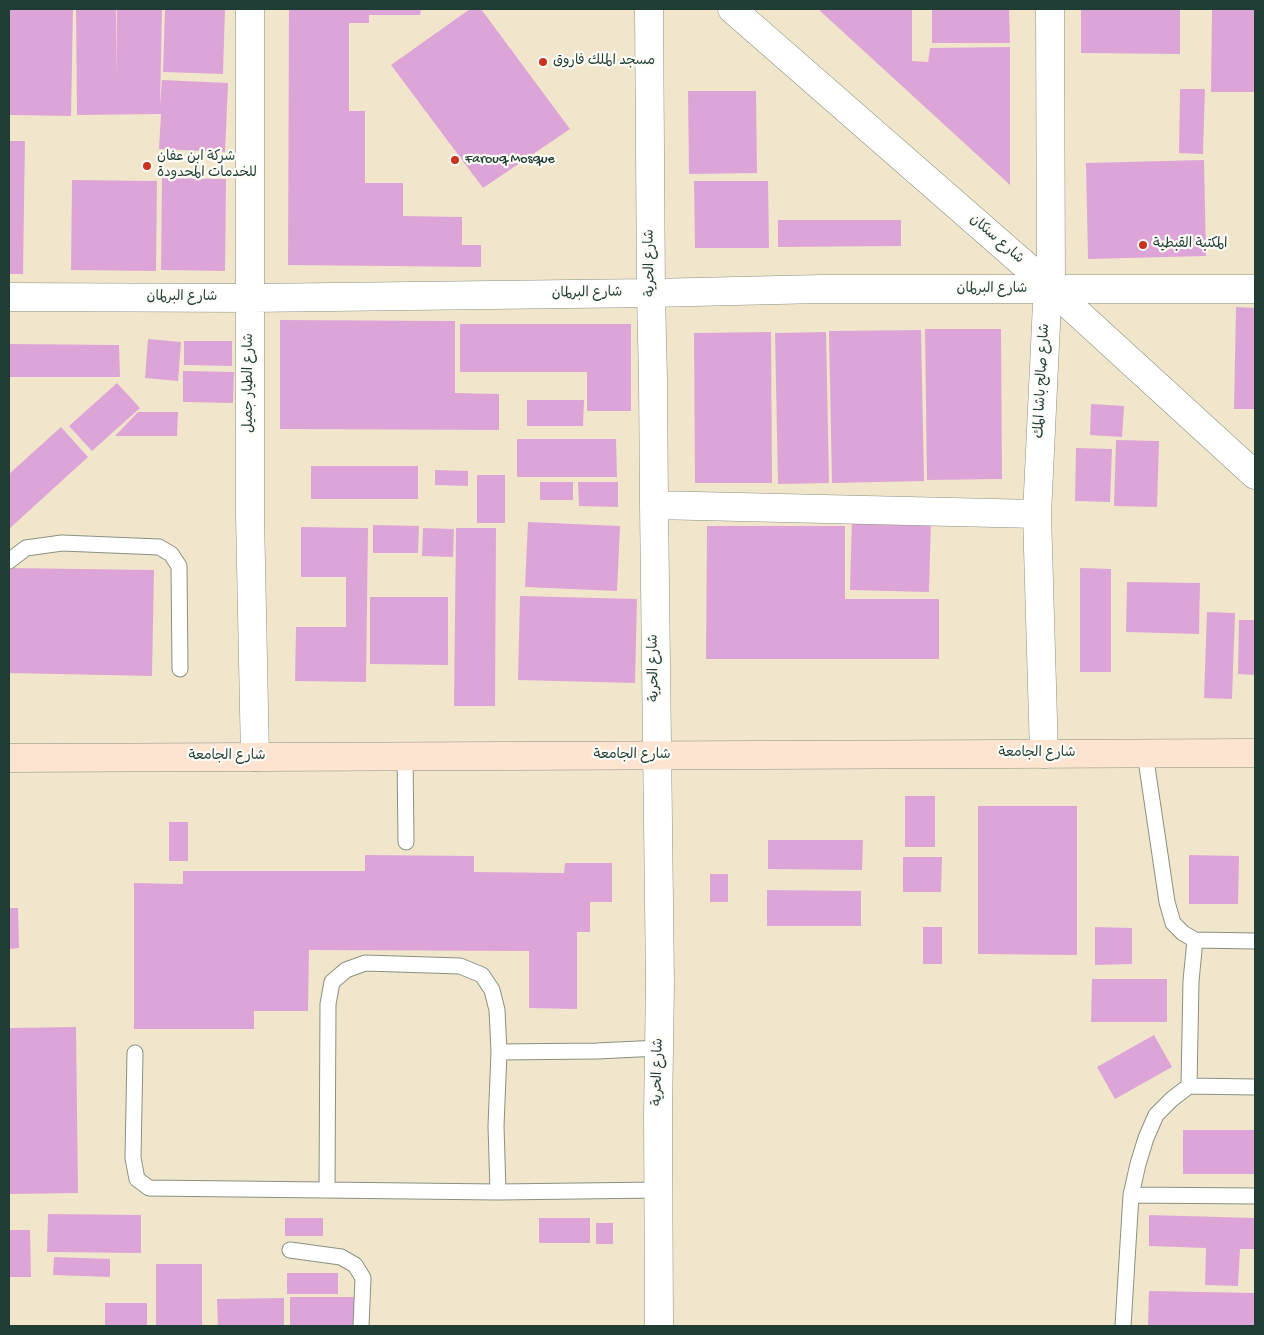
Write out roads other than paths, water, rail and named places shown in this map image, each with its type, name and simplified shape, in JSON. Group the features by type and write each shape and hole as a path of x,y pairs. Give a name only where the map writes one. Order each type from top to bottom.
{"main road":[{"name":"شارع الجامعة","path":"9,758 1255,753"}],"street":[{"name":"شارع الطيار جميل","path":"250,9 250,514 255,757"},
{"name":"شارع الحرية","path":"649,9 651,293 654,380 659,1326"},
{"name":"شارع سنكان","path":"732,9 1025,265 1255,475"},
{"name":"شارع صالح باشا المك","path":"1044,754 1037,514 1047,303 1051,290 1050,9"},
{"name":"شارع البرلمان","path":"9,297 251,298 822,289 1255,289"},
{"path":"654,505 1037,514"}],"lane":[{"path":"9,561 26,548 62,543 159,547 171,554 179,566 180,670"},
{"path":"1145,754 1167,902 1173,923 1183,933 1195,940 1255,941"},
{"path":"405,756 406,842"},
{"path":"1190,1086 1191,980 1195,940"},
{"path":"327,1190 328,1004 332,982 346,970 365,963 460,966 482,975 492,990 497,1010 496,1126 498,1192"},
{"path":"498,1052 659,1048"},
{"path":"135,1053 134,1158 137,1179 150,1188 498,1192 659,1190"},
{"path":"1123,1326 1131,1195 1146,1138 1156,1115 1172,1099 1190,1086 1255,1087"},
{"path":"1131,1195 1255,1196"},
{"path":"290,1250 341,1257 355,1265 363,1278 361,1326"}],"place":[{"name":"مسجد الملك فاروق","path":"543,62"},
{"name":"Farouq Mosque","path":"455,160"},
{"name":"شركة ابن عفان للخدمات المحدودة","path":"147,166"},
{"name":"المكتبة القبطية","path":"1143,245"}]}
